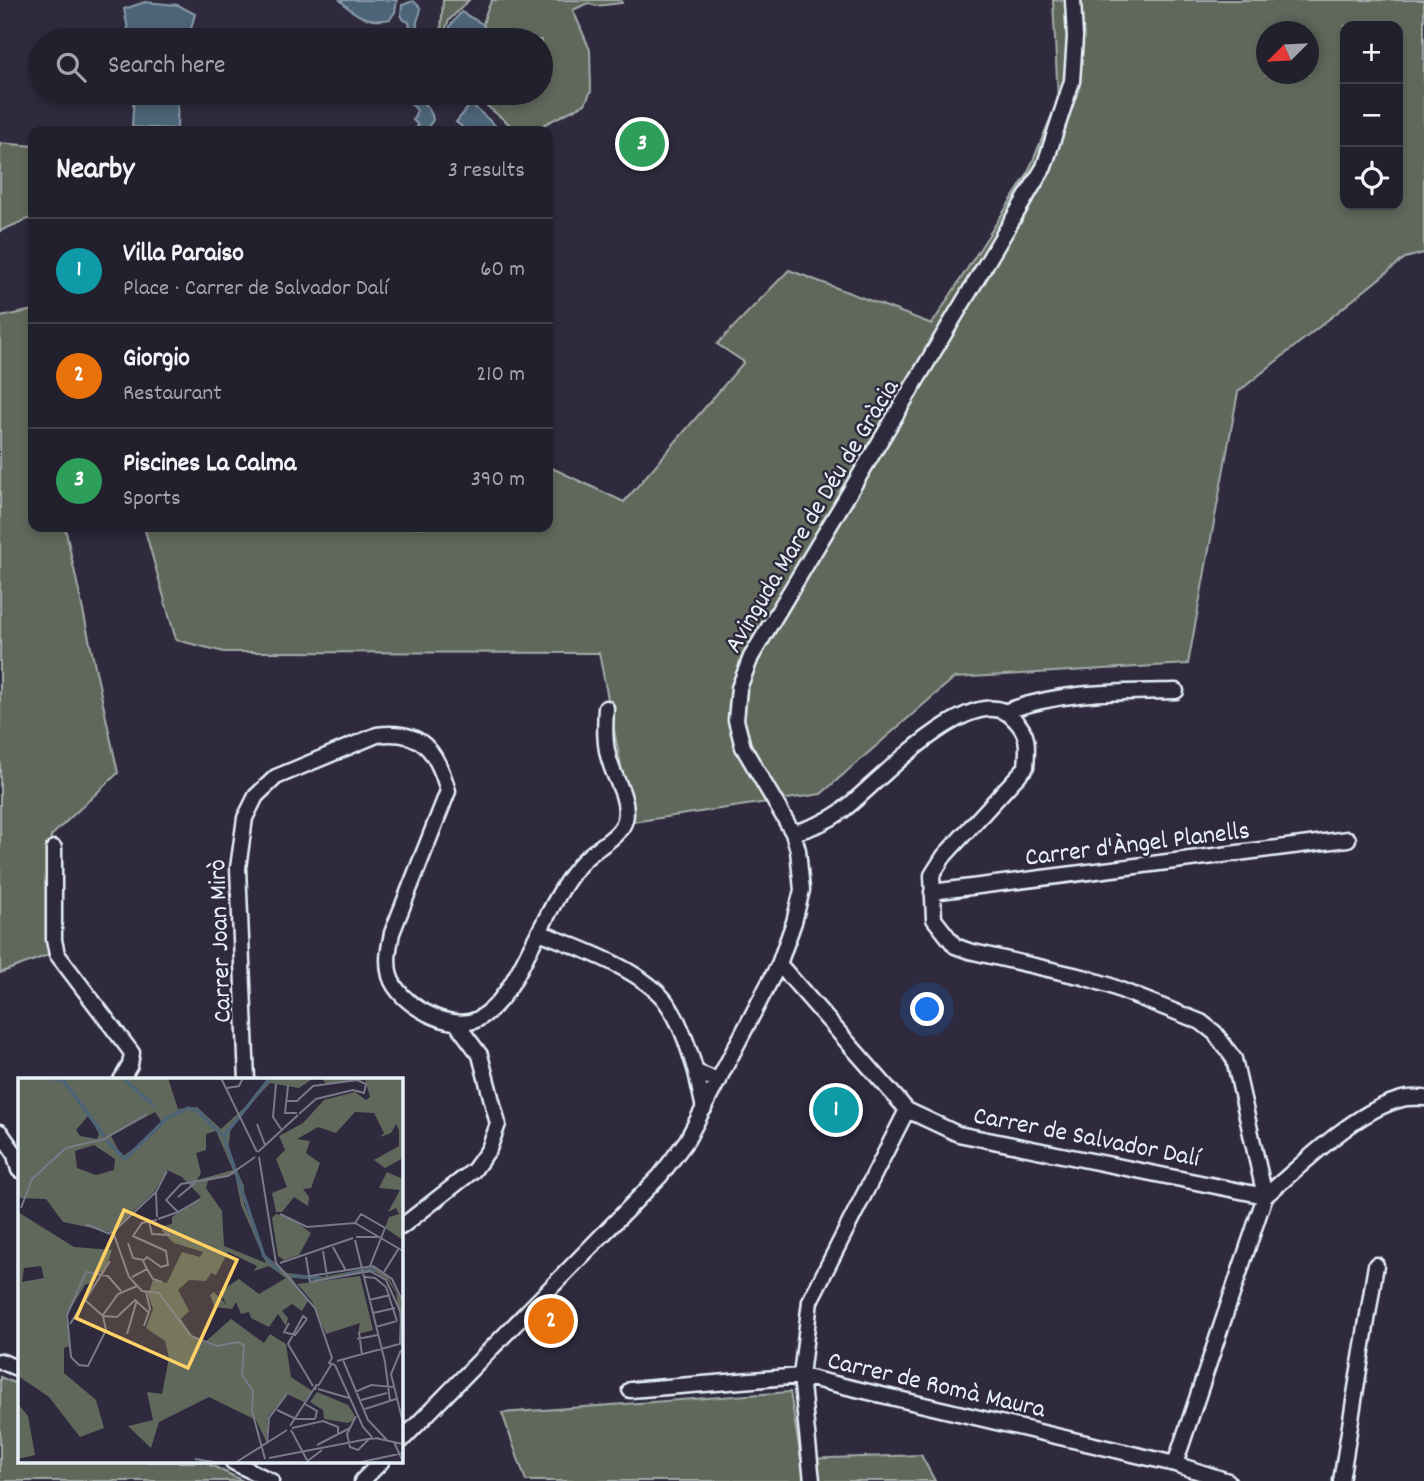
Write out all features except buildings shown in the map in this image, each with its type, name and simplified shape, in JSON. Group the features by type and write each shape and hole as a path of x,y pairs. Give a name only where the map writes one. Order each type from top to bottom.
{"street":[{"name":"Avinguda Mare de Déu de Gràcia","path":"402,1440 660,1176 687,1140 779,964 802,890 798,850 793,833 743,747 736,720 739,688 751,657 1045,167 1072,81 1075,37 1073,0"},
{"path":"793,833 817,826 840,812 939,728 964,715 988,707 1007,711 1040,699 1092,693 1176,691"},
{"path":"402,1226 474,1170 489,1149 498,1124 480,1055 457,1024 476,1020 502,996 561,891 583,861 615,836 624,825 626,812 621,786 608,751 606,708"},
{"path":"1007,711 1024,728 1028,749 1026,766 944,856 932,875 934,919 955,946 1108,985 1201,1022 1215,1033 1234,1059 1265,1196 1175,1464"},
{"name":"Carrer Joan Mirò","path":"247,1078 238,868 245,818 256,796 276,777 377,735 396,733 412,736 429,748 442,768 448,791 392,933 388,955 391,978 400,994 427,1013 457,1024"},
{"name":"Carrer d'Àngel Planells","path":"932,892 1348,839"},
{"path":"54,848 54,940 57,954 132,1053 130,1065 122,1078"},
{"path":"539,932 631,973 662,998 685,1035 704,1109"},
{"name":"Carrer de Salvador Dalí","path":"779,964 907,1110 957,1134 1265,1196"},
{"path":"696,1072 719,1081"},
{"path":"1265,1196 1357,1120 1380,1106 1405,1098 1424,1098"},
{"path":"812,1481 801,1376 810,1301 907,1110"},
{"path":"0,1132 17,1152"},
{"path":"1341,1481 1376,1265"},
{"path":"0,1361 18,1369"},
{"name":"Carrer de Romà Maura","path":"630,1390 801,1376 1175,1464 1228,1481"},
{"path":"237,1464 271,1481"},
{"path":"362,1481 378,1464"}],"shaded area":[{"path":"443,0 469,0 449,20 446,28 441,28"},
{"path":"492,0 621,0 622,3 596,6 588,3 573,10 590,50 591,91 585,104 541,126 512,126 486,105 553,105 553,28 484,28 485,15"},
{"path":"1053,0 1424,0 1424,253 1405,258 1238,392 1188,664 954,678 821,794 632,822 599,653 224,652 176,640 145,532 553,532 553,468 624,502 744,362 717,344 789,270 932,324 1027,175 1058,100"},
{"path":"0,143 28,146 28,219 0,231"},
{"path":"28,311 28,532 66,532 118,773 51,836 48,955 0,973 0,317"},
{"path":"0,1377 18,1385 18,1464 209,1464 243,1481 0,1481"},
{"path":"790,1392 801,1459 921,1455 935,1481 526,1481 502,1413"}],"water":[{"path":"340,0 397,1 395,12 390,19 375,20 356,14"},
{"path":"413,1 421,9 418,28 410,28 409,22 404,20 401,15 402,5"},
{"path":"145,2 178,5 195,14 191,28 128,28 124,9"},
{"path":"461,12 483,24 483,28 450,28"},
{"path":"133,105 178,105 177,126 132,126"},
{"path":"412,105 426,105 433,120 429,126 418,126 413,120 417,110"},
{"path":"472,105 496,126 461,126 456,122"},
{"path":"645,127 653,130 654,135 650,142 649,156 643,159 638,156 635,142 641,129"}],"place":[{"name":"Piscines La Calma","path":"642,144"},
{"name":"Villa Paraiso","path":"836,1110"},
{"name":"Giorgio","path":"551,1321"}]}
